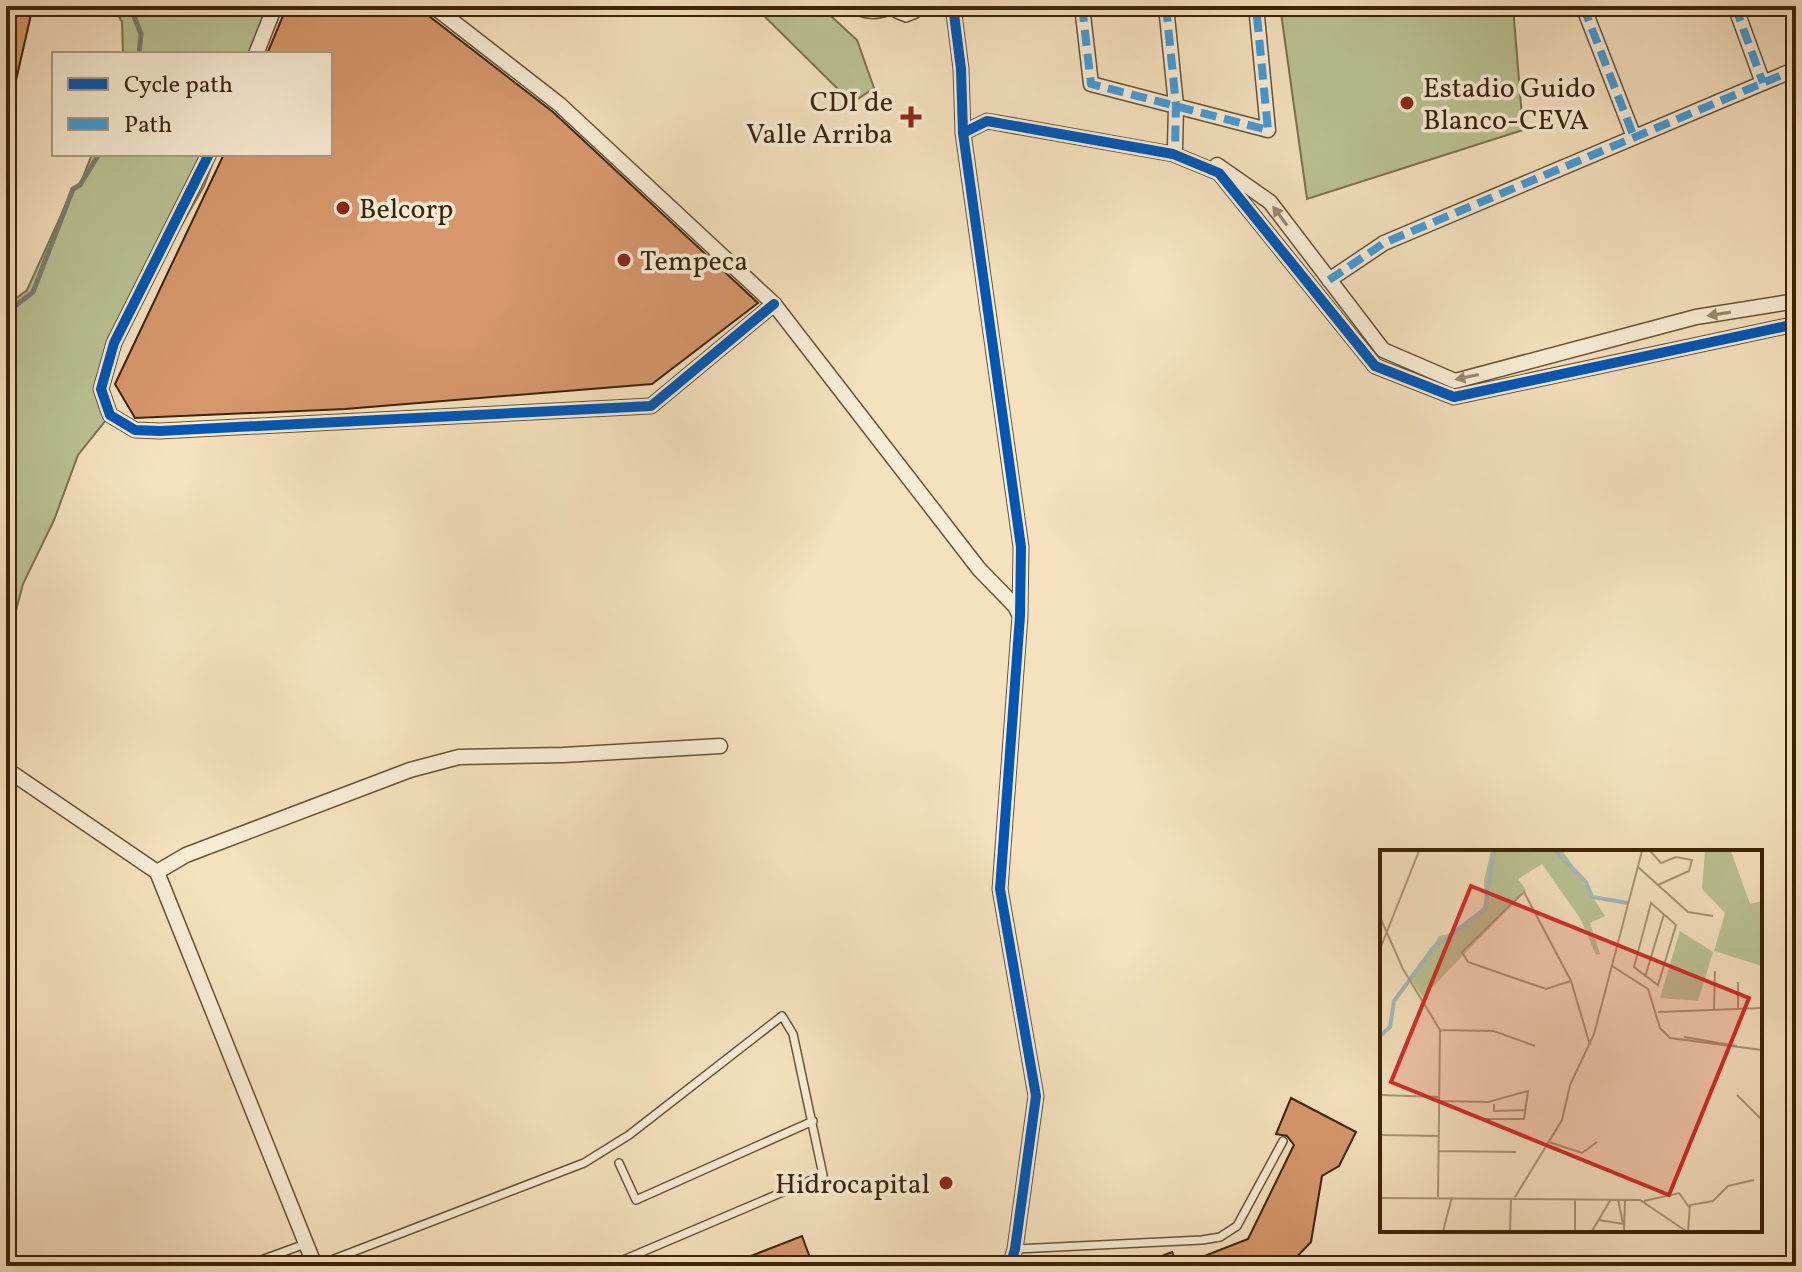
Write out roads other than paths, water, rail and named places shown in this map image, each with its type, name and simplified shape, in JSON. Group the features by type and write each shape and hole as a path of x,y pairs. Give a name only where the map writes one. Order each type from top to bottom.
{"street":[{"path":"257,52 275,6"},
{"path":"433,6 559,104 774,304 979,569 1015,606 1020,616"},
{"path":"953,6 963,128 1021,547 1020,616 1000,889 1036,1096 1010,1266"},
{"path":"1082,6 1091,84 1268,130 1256,6"},
{"path":"1166,6 1176,105 1175,148"},
{"path":"1583,6 1634,137"},
{"path":"1735,6 1763,83"},
{"path":"1329,280 1384,243 1796,69"},
{"path":"963,128 985,114 1018,117 1128,136 1175,148 1222,167 1270,202 1383,350 1455,381 1696,317 1796,301"},
{"path":"963,128 987,121 1173,154 1219,173 1375,366 1454,397 1796,324"},
{"path":"208,156 114,343 101,389 110,415 135,430 173,431 651,406 774,304"},
{"path":"157,872 186,855 410,770 459,757 720,746"},
{"path":"6,769 157,872 316,1266"}],"lane":[{"path":"850,6 872,15 893,8 906,18 916,14 921,6"},
{"path":"316,1266 584,1163 629,1135 782,1016 793,1034 823,1175 609,1266"},
{"path":"619,1163 636,1200 813,1121"},
{"path":"1015,1249 1220,1237 1237,1226 1283,1141"},
{"path":"245,1266 305,1244"},
{"path":"1784,1266 1796,1260"}],"waterway":[{"path":"130,6 141,34 139,52"},
{"path":"6,313 33,292 73,189 80,185 98,156"}],"place":[{"name":"Estadio Guido Blanco-CEVA","path":"1407,103"},
{"name":"CDI de Valle Arriba","path":"911,117"},
{"name":"Belcorp","path":"343,208"},
{"name":"Tempeca","path":"624,260"},
{"name":"Hidrocapital","path":"946,1183"}]}
